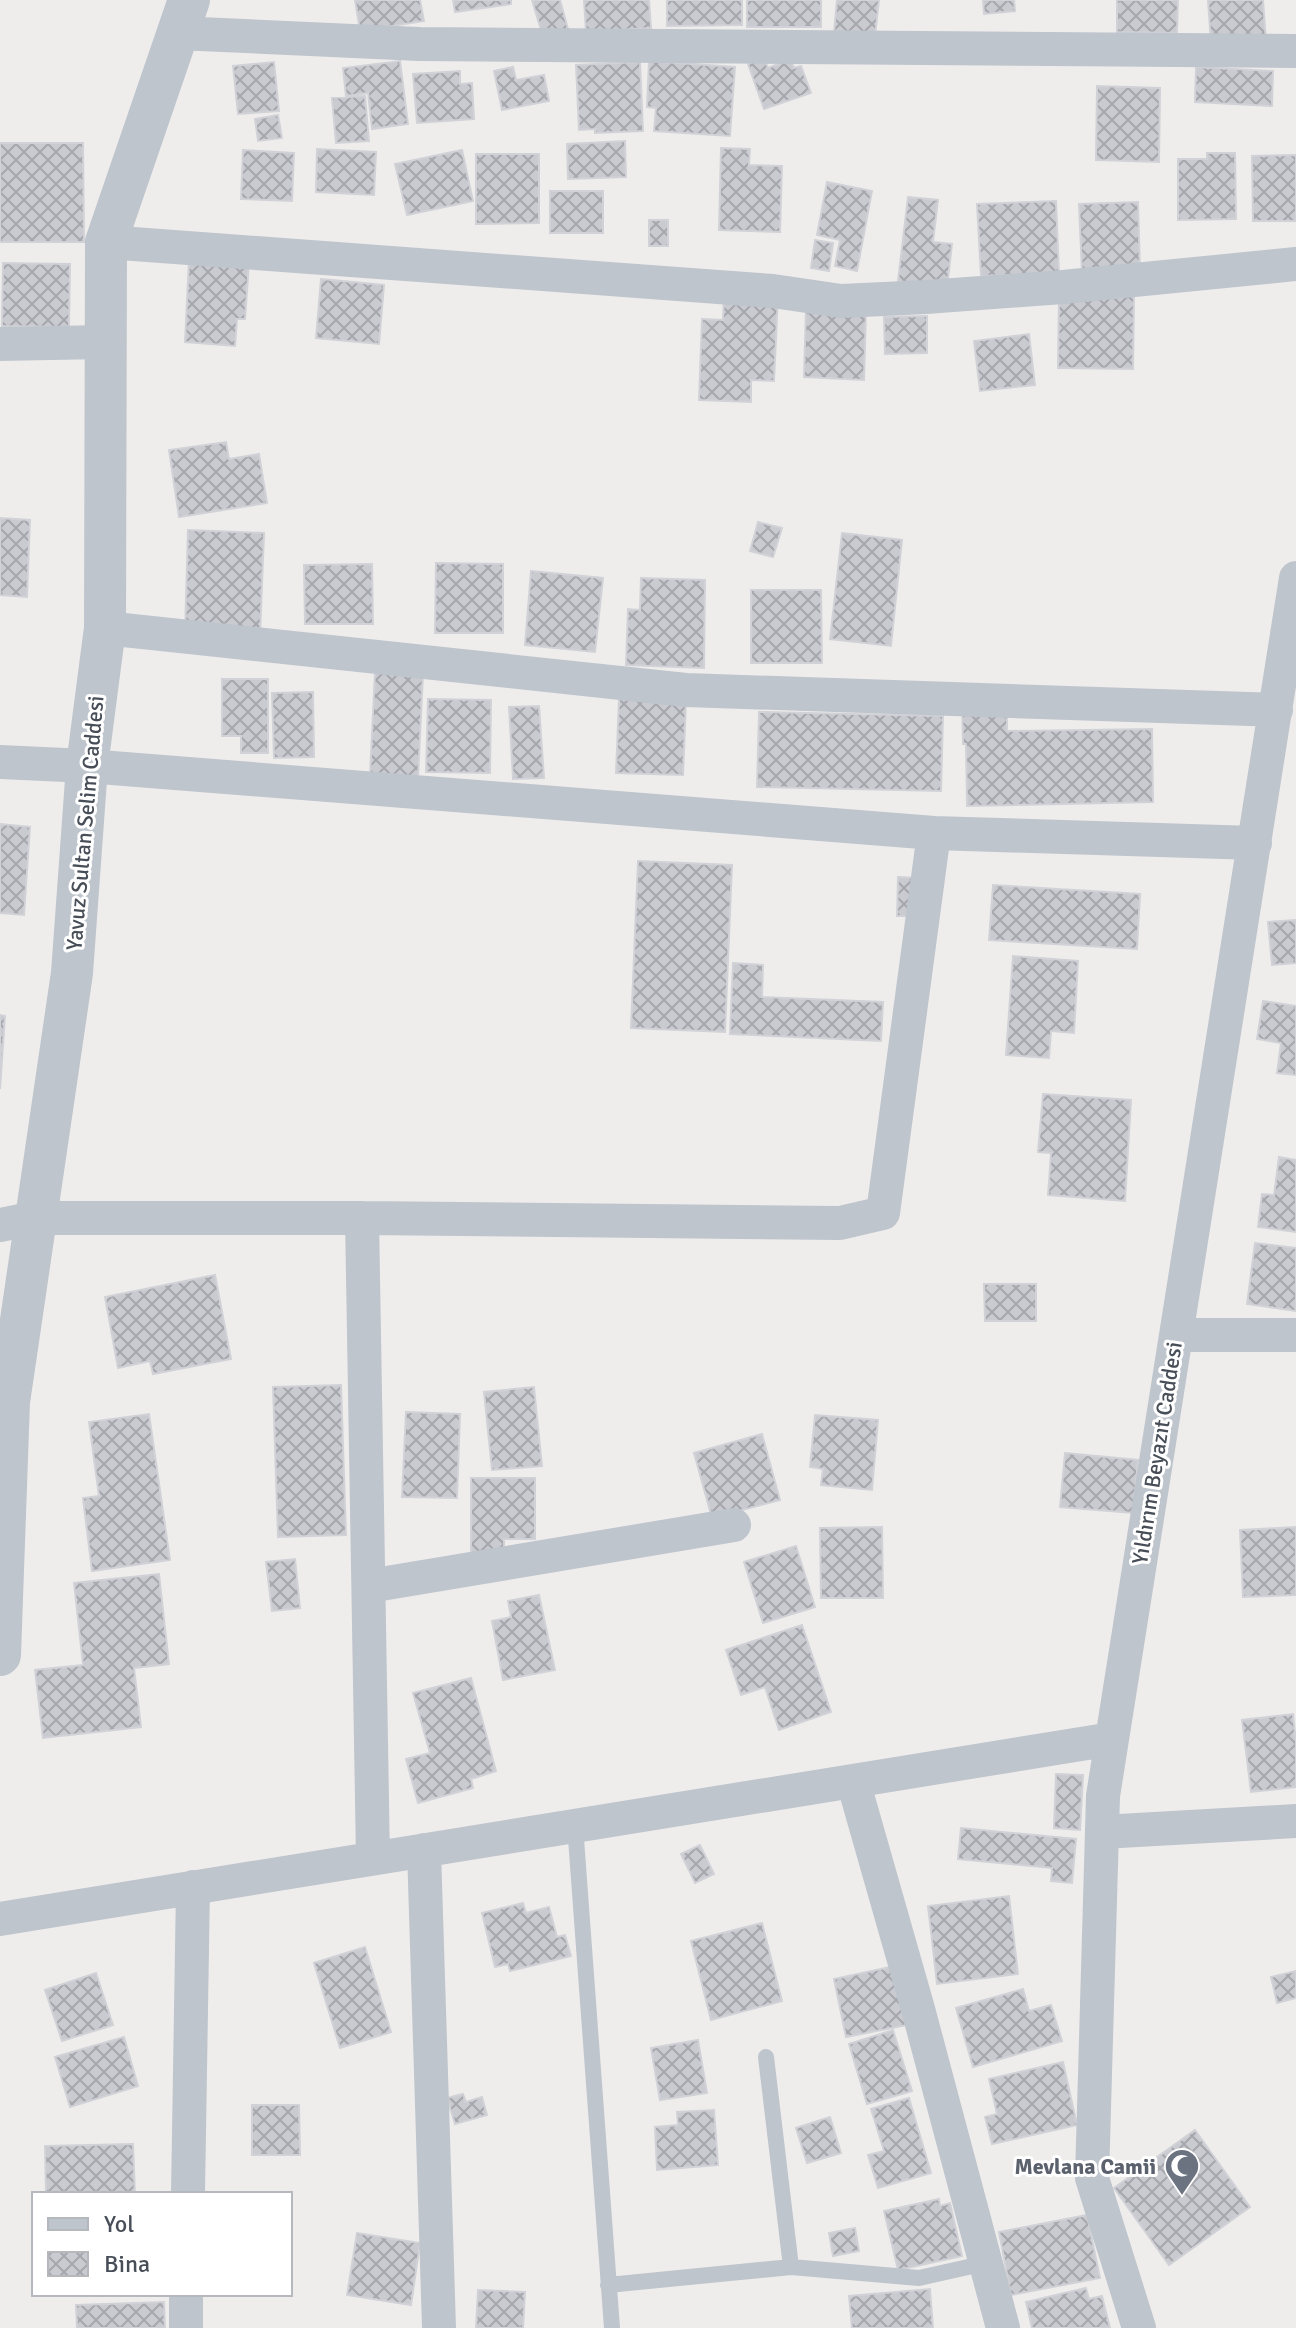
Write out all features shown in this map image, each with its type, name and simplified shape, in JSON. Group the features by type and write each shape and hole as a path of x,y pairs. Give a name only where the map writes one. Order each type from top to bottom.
{"street":[{"path":"183,17 419,44 1296,51"},
{"name":"Yavuz Sultan Selim Caddesi","path":"0,1655 4,1403 18,1221 72,973 87,766 105,628 106,242 183,17"},
{"path":"106,242 773,291 841,301 1063,287 1296,264"},
{"path":"0,344 104,342"},
{"name":"Yıldırım Beyazıt Caddesi","path":"1139,2328 1092,2178 1103,1796 1276,710 1291,647 1296,578"},
{"path":"105,628 686,690 1276,710"},
{"path":"0,762 87,766 934,833 1255,843"},
{"path":"18,1221 362,1218 840,1223 883,1213 934,833"},
{"path":"362,1218 373,1858"},
{"path":"1176,1335 1296,1335"},
{"path":"369,1586 734,1525"},
{"path":"0,1919 1112,1739"},
{"path":"853,1781 914,1994 1003,2328"},
{"path":"1102,1832 1296,1821"},
{"path":"424,1850 439,2328"},
{"path":"188,2192 193,1887"},
{"path":"186,2296 186,2328"}],"lane":[{"path":"575,1825 612,2328"},
{"path":"766,2057 791,2267"},
{"path":"608,2285 791,2267 919,2278 986,2263"}],"building":[{"path":"355,0 420,0 424,21 360,31"},
{"path":"453,0 511,0 511,4 455,12"},
{"path":"532,0 560,0 568,29 543,37"},
{"path":"584,0 649,0 651,28 586,32"},
{"path":"667,0 742,0 742,25 667,26"},
{"path":"747,0 821,0 821,27 747,27"},
{"path":"837,0 879,0 875,36 834,32"},
{"path":"983,0 1014,0 1015,11 984,14"},
{"path":"1117,0 1178,0 1177,33 1117,32"},
{"path":"1208,0 1263,0 1266,41 1211,44"},
{"path":"764,58 768,68 791,59 794,68 801,66 811,93 764,109 748,64"},
{"path":"400,61 408,124 372,129 368,93 346,96 343,68"},
{"path":"649,61 735,67 730,136 654,131 656,108 647,107"},
{"path":"274,62 279,111 238,114 233,66"},
{"path":"640,62 643,131 595,133 595,129 579,130 576,65"},
{"path":"513,67 516,80 544,75 549,101 502,110 494,71"},
{"path":"1196,67 1273,71 1272,106 1195,102"},
{"path":"460,71 460,84 472,83 474,119 417,123 413,74"},
{"path":"1097,86 1160,88 1159,162 1096,160"},
{"path":"365,96 369,141 336,143 332,98"},
{"path":"278,115 282,138 258,141 255,119"},
{"path":"625,141 626,177 568,179 567,144"},
{"path":"0,143 83,143 84,242 0,242"},
{"path":"721,148 750,149 749,165 782,166 780,232 719,230"},
{"path":"317,149 376,152 374,195 316,192"},
{"path":"243,150 294,153 292,201 241,199"},
{"path":"462,150 473,201 407,215 395,164"},
{"path":"1207,153 1235,153 1236,219 1178,220 1178,159 1207,159"},
{"path":"476,154 539,154 539,223 476,224"},
{"path":"1296,155 1296,221 1253,221 1252,156"},
{"path":"827,182 872,191 857,271 835,266 840,240 817,235"},
{"path":"550,191 603,191 603,233 550,233"},
{"path":"908,197 938,200 933,242 952,244 947,288 898,281"},
{"path":"1056,201 1059,273 981,276 977,204"},
{"path":"1138,202 1140,271 1082,273 1079,204"},
{"path":"649,220 668,220 668,246 649,246"},
{"path":"815,240 833,243 829,271 811,268"},
{"path":"189,260 249,264 245,319 237,319 235,346 185,342"},
{"path":"3,263 70,264 69,327 2,326"},
{"path":"321,279 384,285 379,344 316,338"},
{"path":"724,293 778,296 774,381 751,380 751,402 699,400 702,319 723,320"},
{"path":"1059,294 1134,295 1133,369 1058,368"},
{"path":"806,308 866,311 864,380 804,377"},
{"path":"927,316 927,353 885,354 884,317"},
{"path":"1029,334 1035,385 980,391 974,341"},
{"path":"226,442 229,459 259,454 267,503 179,517 169,450"},
{"path":"0,518 30,520 27,597 0,595"},
{"path":"758,522 782,528 773,557 750,551"},
{"path":"188,530 264,533 260,636 185,633"},
{"path":"842,533 902,540 891,646 830,639"},
{"path":"436,563 503,564 503,633 435,633"},
{"path":"372,564 373,624 305,624 304,565"},
{"path":"531,571 603,578 595,652 525,645"},
{"path":"641,578 705,580 704,668 626,665 628,609 640,610"},
{"path":"751,590 821,590 822,663 751,663"},
{"path":"375,672 423,674 418,778 370,775"},
{"path":"222,679 268,679 268,753 241,753 241,736 222,736"},
{"path":"313,692 314,757 274,758 272,693"},
{"path":"428,699 491,700 490,773 426,772"},
{"path":"619,699 686,701 683,775 616,773"},
{"path":"1007,703 1007,731 1152,729 1153,802 967,806 962,704"},
{"path":"539,706 544,778 513,779 509,707"},
{"path":"759,712 943,716 941,791 757,787"},
{"path":"0,824 30,827 24,915 0,913"},
{"path":"638,861 732,865 725,1032 631,1028"},
{"path":"898,877 917,878 916,916 897,916"},
{"path":"993,885 1140,894 1137,949 989,940"},
{"path":"1296,920 1296,963 1272,965 1268,922"},
{"path":"1013,956 1078,961 1074,1033 1051,1031 1049,1058 1006,1055"},
{"path":"733,963 763,965 762,997 883,1002 881,1041 730,1034"},
{"path":"1263,1001 1296,1006 1296,1075 1277,1073 1281,1043 1257,1039"},
{"path":"0,1015 5,1016 0,1089"},
{"path":"1043,1094 1131,1100 1125,1201 1048,1195 1051,1153 1038,1152"},
{"path":"1279,1157 1296,1160 1296,1232 1258,1227 1262,1194 1274,1195"},
{"path":"1255,1243 1296,1248 1296,1311 1247,1304"},
{"path":"215,1275 231,1359 153,1374 150,1361 118,1368 105,1297"},
{"path":"984,1284 1036,1284 1036,1321 985,1321"},
{"path":"341,1385 346,1535 278,1537 273,1387"},
{"path":"534,1387 542,1466 492,1470 484,1392"},
{"path":"406,1412 460,1414 457,1498 402,1497"},
{"path":"149,1414 170,1560 92,1571 83,1498 99,1496 89,1422"},
{"path":"815,1415 878,1420 872,1490 821,1485 823,1469 810,1467"},
{"path":"762,1434 780,1500 712,1518 694,1453"},
{"path":"1065,1453 1138,1460 1133,1513 1060,1507"},
{"path":"471,1478 535,1478 535,1539 504,1539 504,1555 471,1555"},
{"path":"882,1527 883,1598 821,1598 820,1528"},
{"path":"1296,1527 1296,1595 1243,1597 1240,1530"},
{"path":"796,1546 815,1607 763,1623 744,1562"},
{"path":"295,1559 300,1608 272,1611 266,1562"},
{"path":"159,1574 169,1664 134,1668 141,1727 43,1738 35,1670 83,1665 74,1583"},
{"path":"539,1595 555,1670 503,1680 492,1621 511,1617 508,1601"},
{"path":"802,1625 831,1712 779,1730 765,1687 741,1695 726,1650"},
{"path":"471,1678 496,1771 471,1779 473,1788 418,1803 406,1759 430,1753 413,1693"},
{"path":"1293,1714 1296,1787 1251,1792 1242,1720"},
{"path":"1056,1774 1083,1775 1080,1830 1054,1828"},
{"path":"961,1828 1076,1839 1072,1883 1051,1881 1052,1868 958,1859"},
{"path":"700,1845 714,1874 695,1883 681,1854"},
{"path":"1009,1896 1018,1974 937,1984 928,1906"},
{"path":"523,1903 526,1913 549,1907 557,1937 565,1935 571,1956 510,1971 508,1964 495,1967 482,1913"},
{"path":"762,1923 782,2001 711,2020 691,1941"},
{"path":"365,1947 391,2032 340,2048 314,1963"},
{"path":"895,1966 907,2025 846,2037 834,1979"},
{"path":"1296,1971 1296,1998 1277,2003 1271,1977"},
{"path":"96,1973 113,2025 62,2041 45,1990"},
{"path":"1023,1989 1029,2011 1051,2005 1062,2041 973,2067 956,2008"},
{"path":"893,2030 912,2091 867,2104 849,2044"},
{"path":"124,2037 138,2086 70,2107 55,2057"},
{"path":"698,2040 707,2093 660,2100 651,2048"},
{"path":"1063,2062 1077,2125 992,2144 985,2117 997,2114 989,2079"},
{"path":"463,2094 466,2102 482,2097 487,2115 455,2124 447,2098"},
{"path":"909,2098 931,2173 878,2188 868,2155 884,2151 871,2109"},
{"path":"252,2105 299,2105 300,2155 252,2155"},
{"path":"714,2110 718,2165 657,2170 655,2127 678,2125 677,2112"},
{"path":"830,2117 841,2153 807,2163 796,2128"},
{"name":"Mevlana Camii","path":"1195,2130 1250,2207 1169,2265 1114,2188"},
{"path":"133,2144 135,2192 46,2192 45,2146"},
{"path":"939,2199 940,2206 950,2203 962,2256 898,2270 884,2211"},
{"path":"1087,2215 1100,2278 1011,2295 999,2232"},
{"path":"855,2228 859,2251 833,2256 829,2233"},
{"path":"357,2233 420,2243 411,2305 347,2295"},
{"path":"1086,2288 1089,2299 1102,2296 1110,2328 1032,2328 1026,2302"},
{"path":"930,2289 933,2328 852,2328 849,2296"},
{"path":"478,2290 525,2292 523,2328 476,2328"},
{"path":"164,2302 165,2328 77,2328 76,2305"}],"place":[{"name":"Mevlana Camii","path":"1182,2197"}]}
